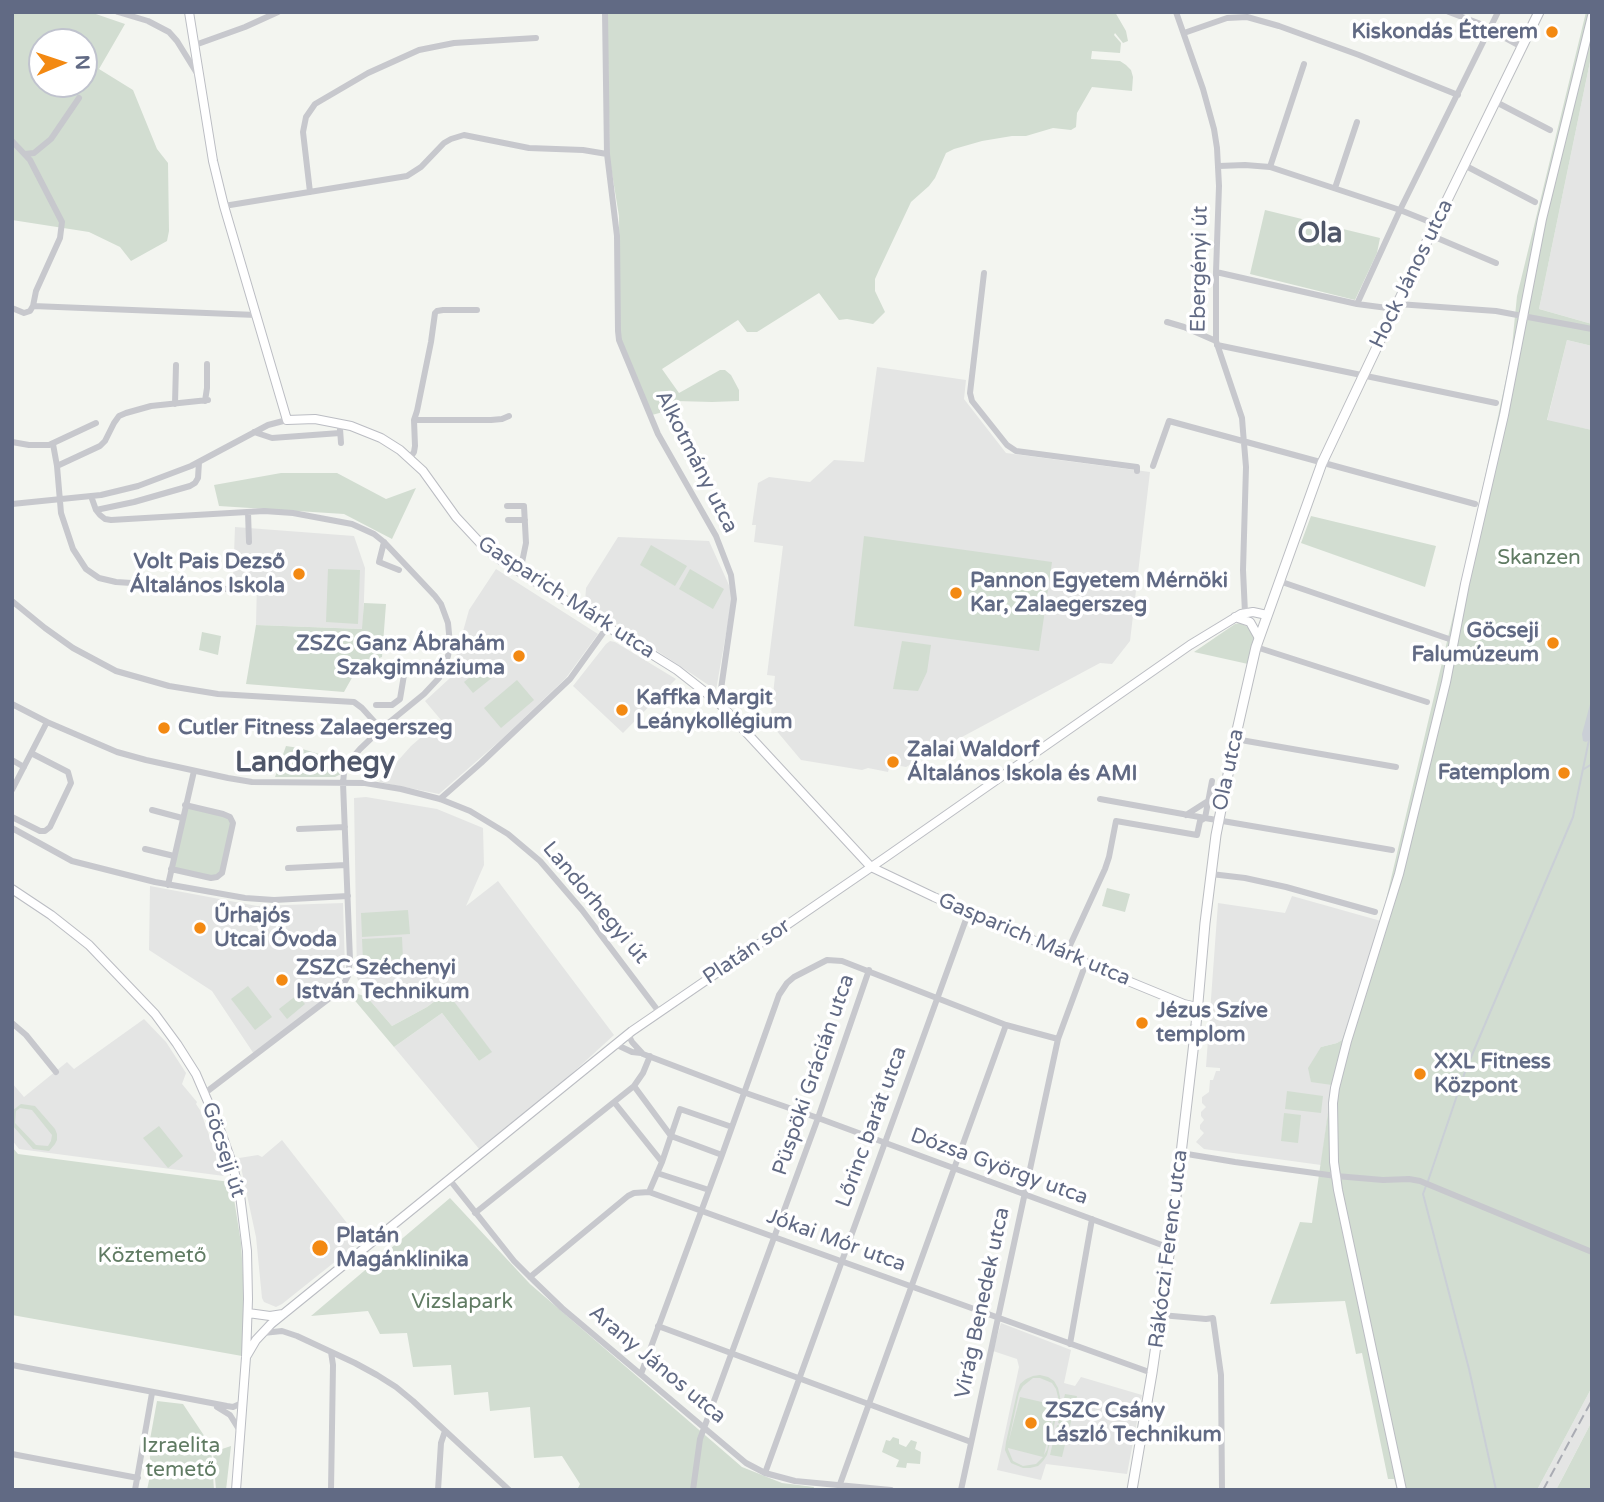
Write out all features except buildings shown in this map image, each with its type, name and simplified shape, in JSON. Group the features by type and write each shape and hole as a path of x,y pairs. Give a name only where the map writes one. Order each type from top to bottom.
{"main road":[{"name":"Hock János utca","path":"1293,540 1322,463 1539,12"},
{"name":"Ola utca","path":"1197,1007 1211,874 1235,739 1257,643 1293,540"},
{"name":"Rákóczi Ferenc utca","path":"1132,1490 1161,1315 1197,1007"}],"street":[{"path":"118,12 159,25 174,36 199,77"},
{"path":"12,504 91,496 138,486 199,462 268,425 287,420 213,161 189,12"},
{"path":"195,45 278,12"},
{"name":"Alkotmány utca","path":"605,12 607,154 617,236 619,340 658,434 716,536 731,575 734,599 719,703"},
{"name":"Ebergényi út","path":"1176,12 1210,110 1219,166 1217,343 1242,418 1247,484 1242,570 1245,613"},
{"path":"1448,12 1468,19 1522,47"},
{"path":"1357,304 1400,210 1498,12"},
{"path":"1402,1490 1336,1176 1333,1103 1338,1072 1399,874 1455,641 1465,584 1504,415 1542,219 1592,16"},
{"path":"1184,33 1227,18 1247,17 1359,55 1458,94"},
{"path":"310,192 303,132 306,117 315,104 368,73 419,50 454,43 536,38"},
{"path":"1270,167 1304,64"},
{"path":"25,154 34,153 51,139 79,98"},
{"path":"1496,102 1550,131"},
{"path":"1335,188 1357,121"},
{"path":"224,206 407,176 421,167 444,144 464,135 529,148 583,150 607,154"},
{"path":"12,141 25,154 60,217 62,227 30,312 24,313 12,308"},
{"path":"1464,165 1535,202"},
{"path":"1219,166 1270,167 1435,224"},
{"path":"1430,235 1496,263"},
{"path":"1216,272 1357,304 1496,311 1592,329"},
{"path":"984,273 970,393 972,401 1007,445 1016,451 1137,467 1136,471"},
{"path":"33,306 256,315"},
{"path":"410,458 415,446 414,420 435,313 443,310 477,310"},
{"path":"1167,322 1217,343 1496,403"},
{"path":"57,466 100,446 119,416 142,408 207,400 206,364"},
{"path":"176,365 176,404"},
{"path":"414,420 491,420 509,416"},
{"name":"Gasparich Márk utca","path":"287,420 315,419 381,438 410,458 423,471 471,536 496,557 677,670 719,703 871,867 1086,963 1197,1007"},
{"path":"1153,466 1168,421 1475,504"},
{"path":"12,442 41,446 53,444 96,423"},
{"path":"254,432 272,438 340,428 341,443"},
{"path":"53,444 64,526 73,549 86,569 99,578 116,582 240,590"},
{"path":"96,510 190,486 198,478 199,462"},
{"path":"91,496 96,510 105,519 111,520 248,512 293,513 364,529 384,542 441,604 449,623 450,644 445,667 432,687 354,755 344,773 350,960 348,976 331,997 205,1093"},
{"path":"507,506 524,506 526,543 520,572"},
{"path":"248,512 249,542"},
{"path":"508,520 525,520"},
{"path":"384,542 379,562 398,570"},
{"path":"1279,581 1455,641"},
{"path":"12,601 73,648 116,671 169,686 218,694 350,701 362,708 381,729"},
{"name":"Platán sor","path":"246,1357 261,1333 284,1313 628,1034 1190,645 1245,613 1267,615"},
{"path":"1235,617 1250,622 1257,643 1427,702"},
{"path":"440,799 570,679 608,626"},
{"path":"376,705 393,705 400,699 404,675"},
{"name":"Landorhegyi út","path":"12,704 47,722 132,757 252,782 365,783 440,799 470,811 492,823 540,861 590,920 659,1012"},
{"path":"12,790 47,722"},
{"path":"1235,739 1396,767"},
{"path":"12,817 45,831 50,827 71,783 68,772 31,754"},
{"path":"12,760 24,767"},
{"path":"168,885 194,771"},
{"path":"1066,954 1110,857 1116,821 1197,835 1200,821 1205,818 1212,781"},
{"path":"1100,799 1392,850"},
{"path":"1186,814 1208,801"},
{"path":"171,869 202,876 216,877 222,873 233,822 223,814 185,805"},
{"path":"152,810 182,818"},
{"path":"299,829 345,827"},
{"path":"12,828 72,861 168,885 227,896 274,900 348,896"},
{"path":"145,849 174,856"},
{"path":"288,868 346,865"},
{"path":"1211,874 1286,887 1375,912"},
{"path":"200,891 202,876"},
{"name":"Göcseji út","path":"12,888 74,932 155,1014 177,1044 205,1093 226,1147 240,1195 247,1251 246,1357 236,1490"},
{"name":"Lőrinc barát utca","path":"765,1473 969,911"},
{"path":"641,1374 779,995 794,977 827,960 842,961 1006,1025 1058,1039"},
{"name":"Virág Benedek utca","path":"961,1490 1058,1039 1086,963"},
{"name":"Püspöki Grácián utca","path":"693,1490 700,1439 818,1118 869,970"},
{"path":"12,1023 26,1035 57,1072"},
{"path":"835,1486 869,1403 1006,1025"},
{"path":"475,1213 634,1086 643,1073 647,1055 632,1042 628,1034"},
{"name":"Dózsa György utca","path":"615,1044 1170,1248"},
{"path":"634,1086 671,1136 722,1155"},
{"path":"614,1102 662,1162"},
{"path":"530,1278 628,1196 649,1192 680,1109 732,1127"},
{"path":"1181,1153 1336,1176 1423,1182 1592,1252"},
{"path":"657,1173 709,1190"},
{"name":"Arany János utca","path":"449,1179 530,1278 733,1454 765,1473 795,1481 891,1490"},
{"name":"Jókai Mór utca","path":"649,1192 1152,1373"},
{"path":"1070,1344 1092,1219"},
{"path":"248,1313 270,1316 284,1313"},
{"path":"1161,1315 1213,1318 1221,1375 1222,1490"},
{"path":"658,1326 971,1443"},
{"path":"261,1333 282,1331 297,1336 355,1363 396,1387 509,1490"},
{"path":"331,1352 331,1490"},
{"path":"12,1365 212,1404 233,1407 242,1403"},
{"path":"135,1490 152,1393"},
{"path":"212,1404 230,1415 240,1431"},
{"path":"438,1490 441,1443 445,1431"},
{"path":"12,1454 138,1478"}],"shaded area":[{"path":"1592,52 1592,324 1539,309"},
{"path":"1567,340 1592,346 1592,430 1547,421"},
{"name":"Pannon Egyetem Mérnöki Kar, Zalaegerszeg","path":"877,367 966,380 964,399 1006,453 1150,472 1130,641 1112,664 1100,663 906,767 890,764 888,772 801,760 770,723 775,676 767,675 783,546 754,542 756,525 752,525 758,483 769,477 810,482 834,460 864,462"},
{"name":"Volt Pais Dezső Általános Iskola","path":"235,527 354,536 365,568 363,629 256,625 257,581 233,580"},
{"path":"618,537 709,541 733,594 716,690 585,603 586,588"},
{"name":"ZSZC Ganz Ábrahám Szakgimnáziuma","path":"496,569 598,634 566,678 439,794 379,782 411,746 441,720 425,701 450,678 469,610"},
{"name":"Kaffka Margit Leánykollégium","path":"610,641 676,679 623,733 573,686"},
{"path":"1592,697 1592,736 1586,742 1583,741 1582,734"},
{"path":"366,797 437,809 483,828 484,865 466,906 498,881 614,1035 545,1098 480,1150 394,1047 442,1013 479,1061 491,1052 447,992 427,1007 392,1026 367,997 357,978 354,798"},
{"name":"ZSZC Széchenyi István Technikum","path":"150,886 257,906 343,903 345,969 333,993 254,1054 212,991 149,950"},
{"path":"1292,896 1381,921 1342,1040 1321,1047 1332,1085 1321,1165 1204,1149 1196,1142 1204,1133 1200,1129 1204,1120 1201,1112 1206,1107 1202,1103 1202,1097 1209,1092 1210,1080 1213,1080 1216,1071 1220,1071 1220,1068 1206,1067 1218,903 1285,913"},
{"path":"144,1019 166,1042 186,1073 182,1084 197,1102 224,1176 19,1149 12,1140 12,1083 24,1097 67,1062 74,1069"},
{"path":"282,1140 361,1241 276,1307 264,1302 262,1298 256,1237 239,1158 258,1155 262,1157"},
{"path":"1001,1323 1071,1350 1064,1383 1075,1386 1081,1377 1142,1395 1127,1474 1046,1464 1041,1480 997,1470 1019,1367 1017,1359 993,1351"},
{"path":"1592,1387 1592,1421 1556,1490 1537,1490"}],"green space":[{"path":"12,12 90,12 125,24 99,69 133,90 157,149 168,163 169,231 167,241 131,261 120,247 89,232 12,220"},
{"path":"607,12 1115,12 1126,31 1128,41 1123,43 1115,33 1121,43 1120,53 1092,51 1091,59 1120,61 1126,65 1133,77 1132,91 1092,87 1077,113 1076,127 1071,130 1053,128 1026,136 982,141 946,153 935,178 911,202 875,279 875,291 885,312 873,324 839,320 819,293 757,332 747,332 738,320 662,369 679,393 720,370 725,370 739,390 739,401 676,401 663,412 652,415 620,336 619,216 610,161"},
{"name":"Skanzen","path":"1586,12 1592,12 1592,52 1539,309 1592,324 1592,346 1567,340 1547,420 1592,430 1592,1387 1537,1490 1397,1490 1394,1479 1388,1479 1362,1353 1356,1354 1345,1301 1270,1304 1300,1222 1312,1223 1332,1085 1311,1082 1308,1068 1321,1047 1342,1040 1381,921 1475,523 1511,356 1517,296"},
{"path":"1265,210 1380,238 1377,253 1355,300 1250,274"},
{"path":"281,473 337,473 386,499 416,488 392,539 344,514 219,506 214,485"},
{"path":"1311,516 1436,546 1425,587 1301,543"},
{"path":"864,536 1052,562 1039,651 854,626"},
{"path":"651,545 687,566 675,586 640,565"},
{"path":"328,569 360,570 358,624 326,622"},
{"path":"690,569 724,589 713,609 679,589"},
{"path":"364,603 386,604 382,657 358,667 344,692 246,684 256,625 362,629"},
{"path":"1240,623 1254,633 1248,664 1194,652 1235,624"},
{"path":"202,632 221,636 218,655 199,650"},
{"path":"902,641 931,645 927,672 918,691 893,689"},
{"path":"484,666 493,677 473,693 464,682"},
{"path":"517,680 534,700 501,728 484,708"},
{"path":"286,746 336,759 343,767 341,774 335,777 275,777"},
{"path":"185,805 222,813 233,823 222,873 217,877 171,869"},
{"path":"1107,888 1130,894 1125,912 1102,906"},
{"path":"408,910 410,934 362,937 361,913"},
{"path":"402,937 403,959 363,961 362,939"},
{"path":"248,986 272,1017 255,1030 231,999"},
{"path":"346,990 367,997 392,1026 427,1007 447,992 492,1052 479,1061 442,1013 394,1047"},
{"path":"297,995 305,1004 287,1019 279,1009"},
{"path":"1287,1091 1323,1096 1321,1113 1285,1109"},
{"path":"21,1104 35,1106 57,1134 57,1140 49,1151 33,1149 13,1126 12,1111","holes":["20,1108 32,1110 52,1135 48,1146 36,1145 15,1123 16,1111"]},
{"path":"1284,1113 1301,1115 1298,1143 1281,1141"},
{"path":"159,1126 183,1156 168,1168 143,1138"},
{"name":"Köztemető","path":"12,1147 18,1154 230,1182 241,1243 245,1353 242,1356 12,1315"},
{"name":"Vizslapark","path":"450,1198 530,1284 742,1467 782,1483 814,1487 813,1490 577,1490 580,1484 562,1456 534,1458 530,1407 490,1411 488,1392 454,1395 451,1365 413,1367 407,1333 380,1334 368,1311 311,1316"},
{"path":"1040,1375 1054,1381 1060,1397 1047,1455 1038,1466 1023,1468 1011,1463 1005,1450 1020,1384 1033,1376","holes":["1033,1378 1052,1383 1058,1397 1044,1455 1055,1405 1020,1397 1008,1444 1019,1393","1008,1448 1043,1457 1036,1464 1023,1466 1013,1461"]},
{"path":"1065,1394 1077,1396 1070,1426 1058,1423"},
{"name":"Izraelita temető","path":"157,1401 183,1404 211,1446 214,1490 147,1490 151,1471 149,1445"},
{"path":"1592,1421 1592,1490 1556,1490 1565,1473"},
{"path":"1057,1425 1069,1428 1062,1457 1050,1455"},
{"path":"893,1437 906,1447 911,1440 917,1442 915,1449 921,1452 920,1464 907,1463 906,1468 896,1467 899,1460 882,1452 886,1440 890,1441"},
{"path":"231,1446 226,1490 216,1490 213,1452"}],"waterway":[{"path":"1428,1181 1466,1069 1573,817 1589,740"},
{"path":"1584,769 1592,764"},
{"path":"1426,1186 1423,1194 1469,1369 1496,1490"}],"railway":[{"path":"1543,1490 1592,1400"}],"place":[{"name":"Kiskondás Étterem","path":"1552,32"},
{"name":"Volt Pais Dezső Általános Iskola","path":"299,574"},
{"name":"Pannon Egyetem Mérnöki Kar, Zalaegerszeg","path":"956,593"},
{"name":"Göcseji Falumúzeum","path":"1553,643"},
{"name":"ZSZC Ganz Ábrahám Szakgimnáziuma","path":"519,656"},
{"name":"Kaffka Margit Leánykollégium","path":"622,710"},
{"name":"Cutler Fitness Zalaegerszeg","path":"164,728"},
{"name":"Zalai Waldorf Általános Iskola és AMI","path":"893,762"},
{"name":"Fatemplom","path":"1564,773"},
{"name":"Űrhajós Utcai Óvoda","path":"200,928"},
{"name":"ZSZC Széchenyi István Technikum","path":"282,980"},
{"name":"Jézus Szíve templom","path":"1142,1023"},
{"name":"XXL Fitness Központ","path":"1420,1074"},
{"name":"Platán Magánklinika","path":"320,1248"},
{"name":"ZSZC Csány László Technikum","path":"1031,1423"}],"district":[{"name":"Ola","path":"1320,235"},
{"name":"Landorhegy","path":"315,764"}]}
